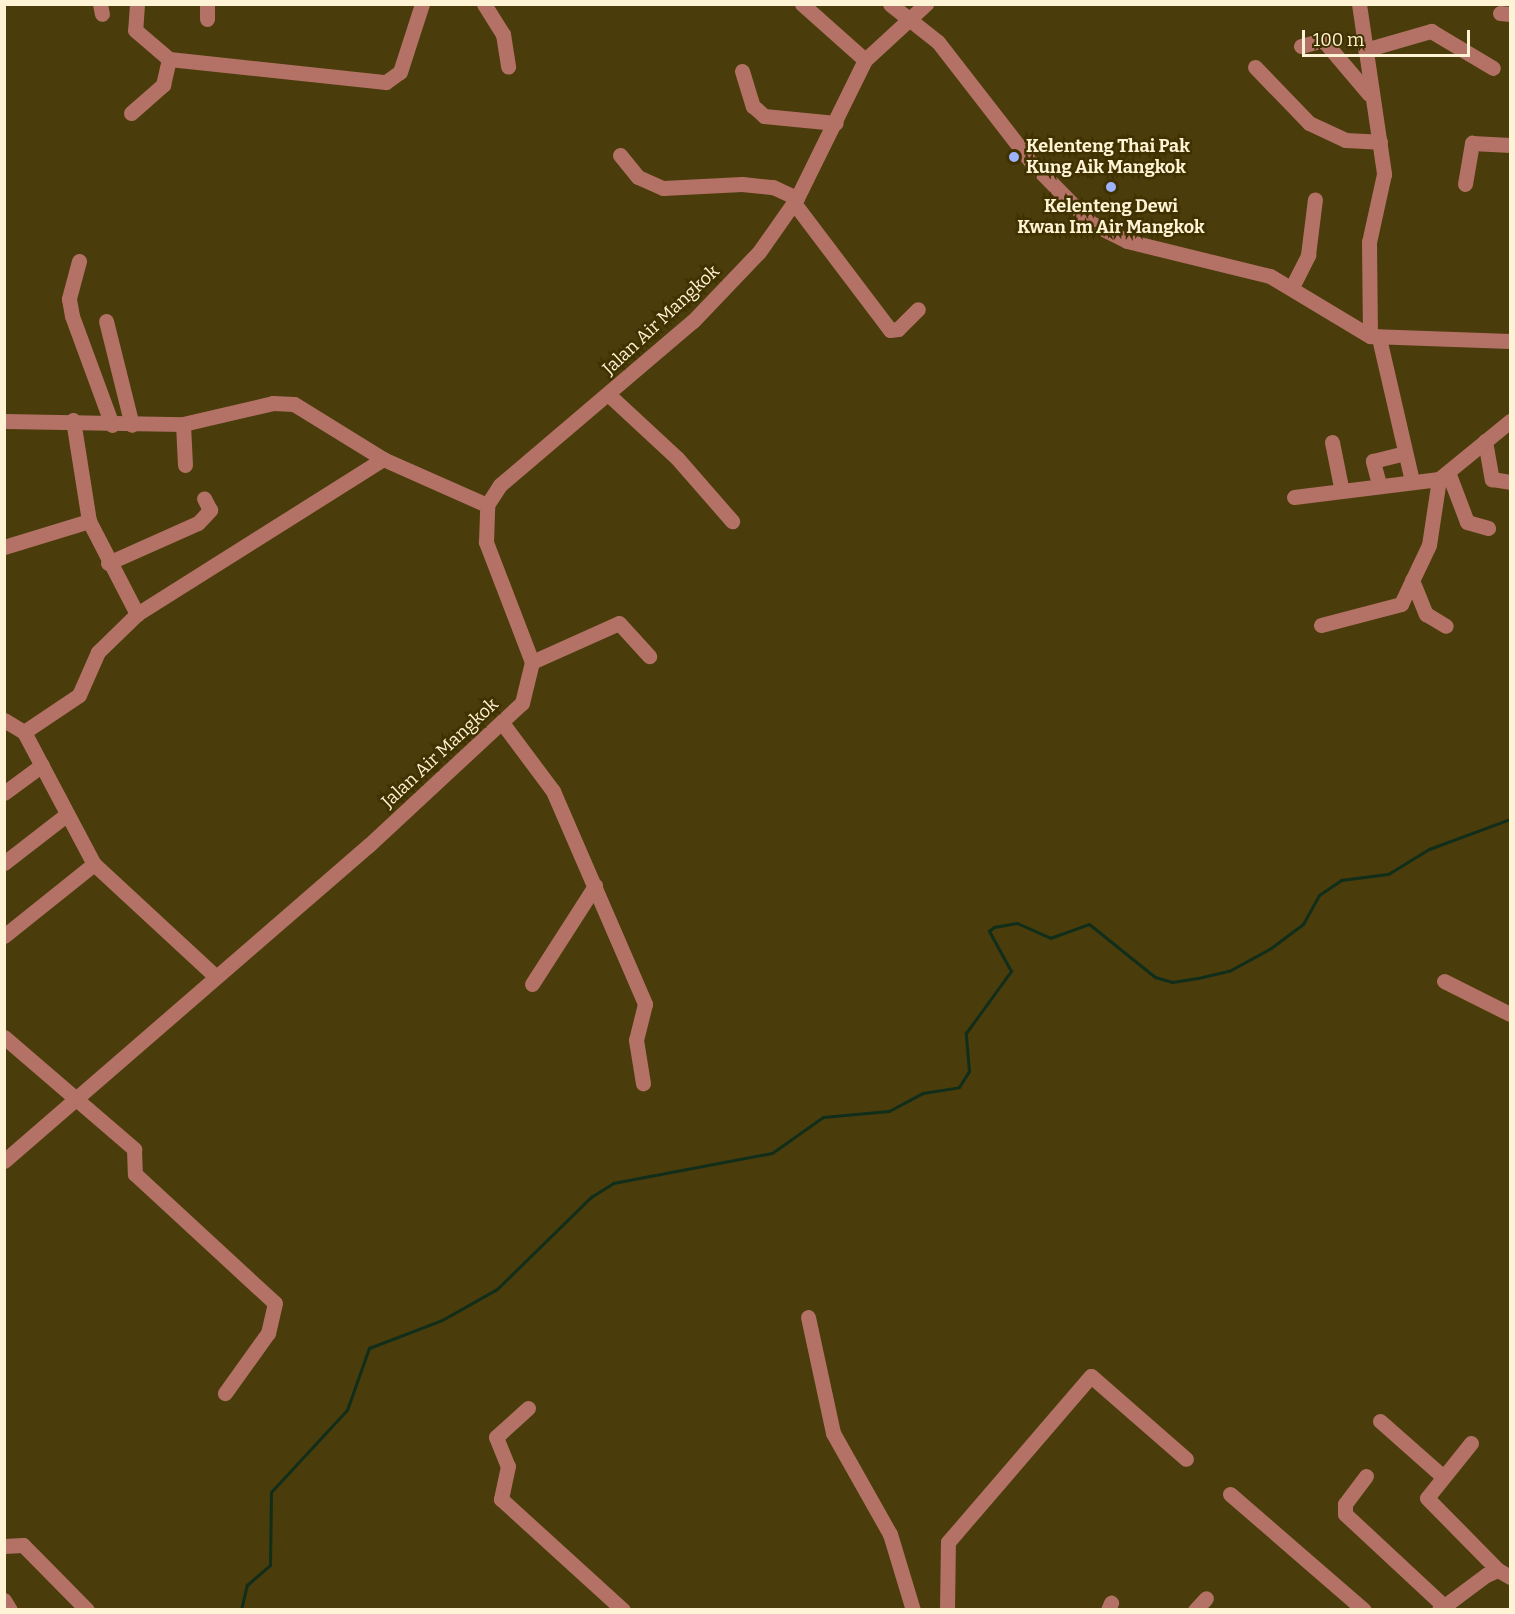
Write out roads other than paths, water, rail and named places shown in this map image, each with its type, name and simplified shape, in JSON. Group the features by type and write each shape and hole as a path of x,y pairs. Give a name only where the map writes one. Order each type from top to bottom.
{"street":[{"path":"136,4 135,30 169,59 386,82 400,72 422,4"},
{"path":"484,4 502,34 508,67"},
{"path":"802,4 865,60"},
{"name":"Jalan Air Mangkok","path":"487,505 500,485 609,395 726,286 795,201 836,123 865,60 900,9 926,4"},
{"path":"1359,4 1369,94 1380,142 1384,174 1369,242 1374,337 1412,482"},
{"path":"900,9 938,42 1031,162 1091,223 1127,241 1251,270 1292,287 1374,337 1510,340"},
{"path":"1365,50 1431,31 1493,68"},
{"path":"1301,46 1323,40 1369,94"},
{"path":"131,113 163,85 169,59"},
{"path":"1255,67 1309,123 1345,140 1380,142"},
{"path":"742,71 753,106 764,116 836,123"},
{"path":"1466,184 1472,143 1510,145"},
{"path":"620,155 638,177 663,188 742,184 773,187 795,201 890,330 898,329 918,309"},
{"path":"1292,287 1308,255 1315,199"},
{"path":"79,261 69,299 72,316 112,425"},
{"path":"106,321 132,425"},
{"path":"609,395 677,458 732,521"},
{"path":"4,421 73,420 112,425 183,424 273,403 294,404 383,459 487,505 486,542 532,662 619,623 649,656"},
{"path":"73,420 89,521 108,563 137,614"},
{"path":"1294,497 1341,487 1412,482 1444,475 1510,421"},
{"path":"183,424 185,465"},
{"path":"1485,441 1492,478 1510,482"},
{"path":"1332,442 1341,487"},
{"path":"1379,484 1373,461 1405,453"},
{"path":"24,732 79,696 98,652 137,614 383,459"},
{"path":"1444,475 1467,522 1488,528"},
{"path":"1321,625 1395,609 1429,545 1444,475"},
{"path":"108,563 198,523 210,510 204,498"},
{"path":"6,542 89,521"},
{"path":"1412,580 1426,614 1446,626"},
{"name":"Jalan Air Mangkok","path":"4,1161 503,724 522,703 532,662"},
{"path":"4,720 24,732 94,864 215,976"},
{"path":"503,724 553,791 646,1008 636,1040 643,1083"},
{"path":"4,793 42,765"},
{"path":"4,863 66,815"},
{"path":"4,936 94,864"},
{"path":"532,984 595,886"},
{"path":"1444,981 1510,1014"},
{"path":"4,1037 77,1097 134,1149 135,1174 275,1303 268,1334 225,1393"},
{"path":"808,1317 833,1433 890,1534 913,1610"},
{"path":"947,1610 948,1542 1091,1376 1186,1459"},
{"path":"528,1408 496,1437 508,1466 501,1499 623,1610"},
{"path":"1380,1421 1441,1475"},
{"path":"1366,1476 1345,1504 1345,1514 1442,1608 1504,1574 1427,1498 1441,1475 1471,1443"},
{"path":"1230,1494 1364,1610"},
{"path":"4,1546 22,1545 87,1610"},
{"path":"4,1600 10,1610"}],"waterway":[{"path":"241,1610 247,1585 270,1565 271,1492 347,1410 369,1348 442,1320 497,1289 591,1197 613,1183 772,1153 823,1117 889,1111 923,1093 959,1087 969,1071 966,1033 1011,971 989,931 994,927 1017,923 1050,938 1089,924 1155,977 1172,982 1198,978 1229,971 1271,948 1303,924 1319,895 1341,880 1388,874 1429,849 1510,819"}],"place":[{"name":"Kelenteng Thai Pak Kung Aik Mangkok","path":"1014,157"},
{"name":"Kelenteng Dewi Kwan Im Air Mangkok","path":"1111,187"}]}
